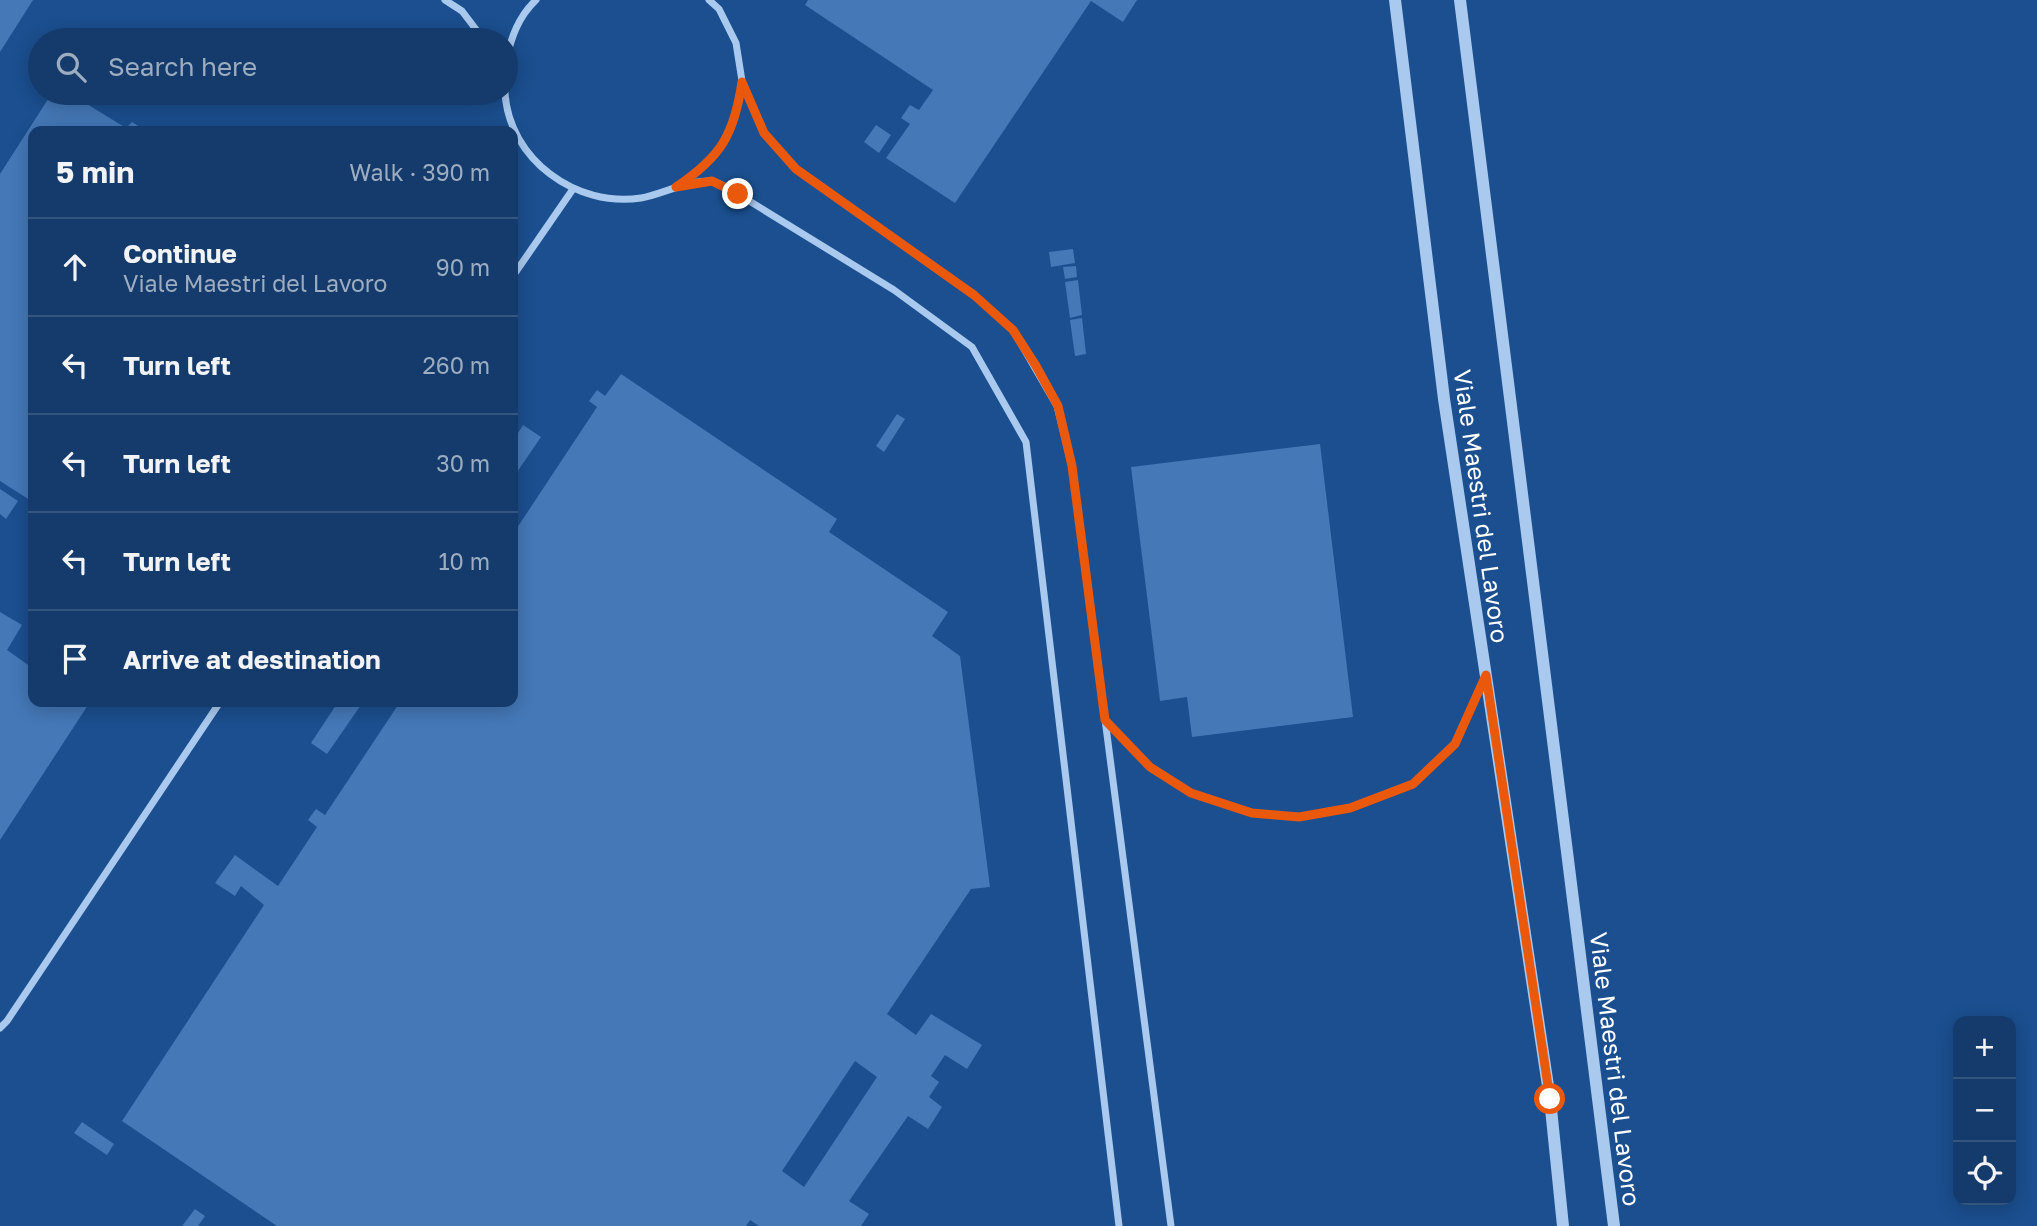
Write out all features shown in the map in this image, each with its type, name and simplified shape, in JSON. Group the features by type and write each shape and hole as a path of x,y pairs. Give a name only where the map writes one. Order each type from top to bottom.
{"street":[{"path":"445,0 462,11 475,28"},
{"path":"516,28 536,0"},
{"path":"709,0 719,9 736,43 742,82 764,133 796,169 974,295 1013,330 1058,406 1072,466 1171,1226"},
{"name":"Viale Maestri del Lavoro","path":"1395,0 1444,400 1550,1099 1563,1226"},
{"name":"Viale Maestri del Lavoro","path":"1460,0 1614,1226"},
{"path":"676,187 703,169 724,144 737,114 742,82"},
{"path":"506,105 513,126"},
{"path":"518,138 542,169 573,189 606,199 642,198 676,187 712,181 738,194 905,298 972,347 1026,442 1119,1226"},
{"path":"518,269 573,189"},
{"path":"1105,720 1150,767 1191,793 1252,813 1299,817 1350,808 1413,784 1455,744 1486,675"},
{"path":"0,1028 217,707"}],"building":[{"path":"0,0 33,0 0,52"},
{"path":"808,0 1137,0 1123,22 1091,1 955,203 886,158 910,124 901,118 910,105 919,110 933,90 805,5"},
{"path":"44,105 89,105 123,126 31,126"},
{"path":"876,125 891,135 879,153 864,142"},
{"path":"28,130 28,499 0,481 0,174"},
{"path":"1073,249 1075,263 1051,267 1049,252"},
{"path":"1076,266 1077,277 1065,279 1063,267"},
{"path":"1078,280 1082,315 1070,318 1065,282"},
{"path":"1082,318 1086,354 1075,356 1070,320"},
{"path":"621,374 837,519 829,532 948,612 932,636 960,656 990,887 971,889 887,1014 916,1035 931,1014 982,1045 967,1069 945,1055 931,1076 939,1082 929,1097 942,1107 928,1129 908,1116 849,1201 869,1214 861,1226 759,1226 750,1220 746,1226 277,1226 122,1121 264,905 241,886 235,896 215,883 235,855 278,886 317,827 308,820 316,809 325,815 397,707 518,707 518,526 597,407 589,401 597,390 605,396","holes":["855,1061 877,1077 804,1187 782,1171"]},
{"path":"897,414 905,419 884,452 876,446"},
{"path":"523,425 541,437 518,471 518,433"},
{"path":"1320,444 1353,717 1192,737 1187,697 1160,701 1131,467"},
{"path":"0,489 18,501 6,519 0,514"},
{"path":"0,612 22,625 7,650 28,665 28,707 87,707 0,840"},
{"path":"335,707 360,707 327,754 311,743"},
{"path":"82,1122 114,1144 107,1155 74,1133"},
{"path":"195,1209 205,1216 198,1226 182,1226"}],"route":[{"path":"738,194 712,181 676,187 703,169 724,144 737,114 742,82 764,133 796,169 974,295 1013,330 1058,406 1072,466 1105,720 1150,767 1191,793 1252,813 1299,817 1350,808 1413,784 1455,744 1486,675 1550,1099"}]}
